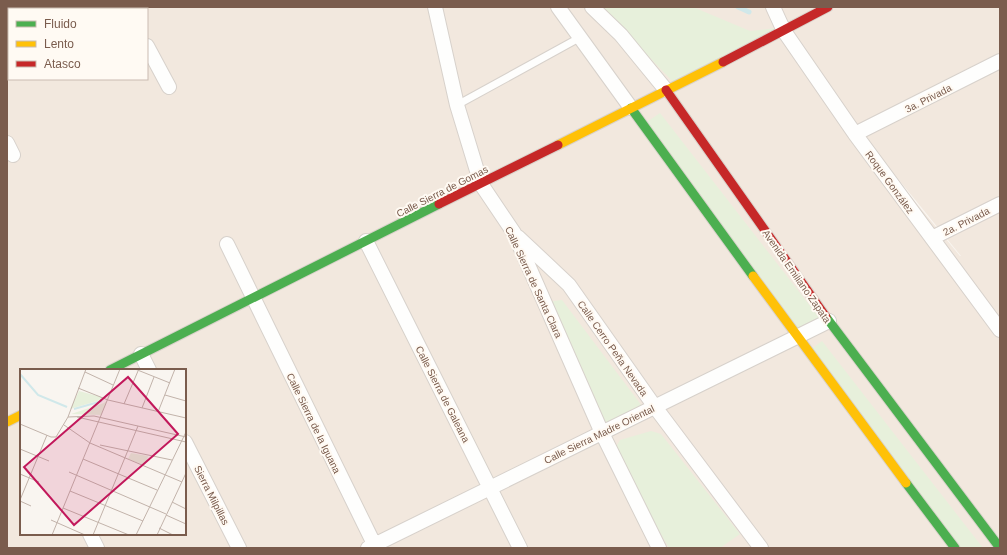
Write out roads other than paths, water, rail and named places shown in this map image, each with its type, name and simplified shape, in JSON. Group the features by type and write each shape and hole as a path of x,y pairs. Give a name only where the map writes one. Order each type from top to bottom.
{"street":[{"name":"Calle Sierra de Santa Clara","path":"435,7 457,104 481,184 514,233 602,433 659,548"},
{"path":"558,7 797,337 955,548"},
{"name":"Avenida Emiliano Zapata","path":"592,7 621,35 666,90 830,321 1000,548"},
{"name":"Roque González","path":"773,7 784,31 855,134 1000,330"},
{"name":"Calle Sierra de Gomas","path":"112,369 784,31 828,7"},
{"path":"148,48 169,87"},
{"name":"3a. Privada","path":"855,134 1000,61"},
{"name":"2a. Privada","path":"932,238 1000,204"},
{"name":"Calle Cerro Peña Nevada","path":"514,233 570,286 655,407 761,548"},
{"name":"Calle Sierra de Galeana","path":"366,241 520,548"},
{"name":"Calle Sierra de la Iguana","path":"227,244 373,547"},
{"name":"Calle Sierra Madre Oriental","path":"373,547 830,321"},
{"path":"141,354 148,369"},
{"path":"7,422 20,416"},
{"name":"Sierra Milpillas","path":"186,444 239,548"},
{"path":"90,535 97,548"}],"lane":[{"path":"457,104 579,38"}],"waterway":[{"path":"738,7 749,12"}]}
